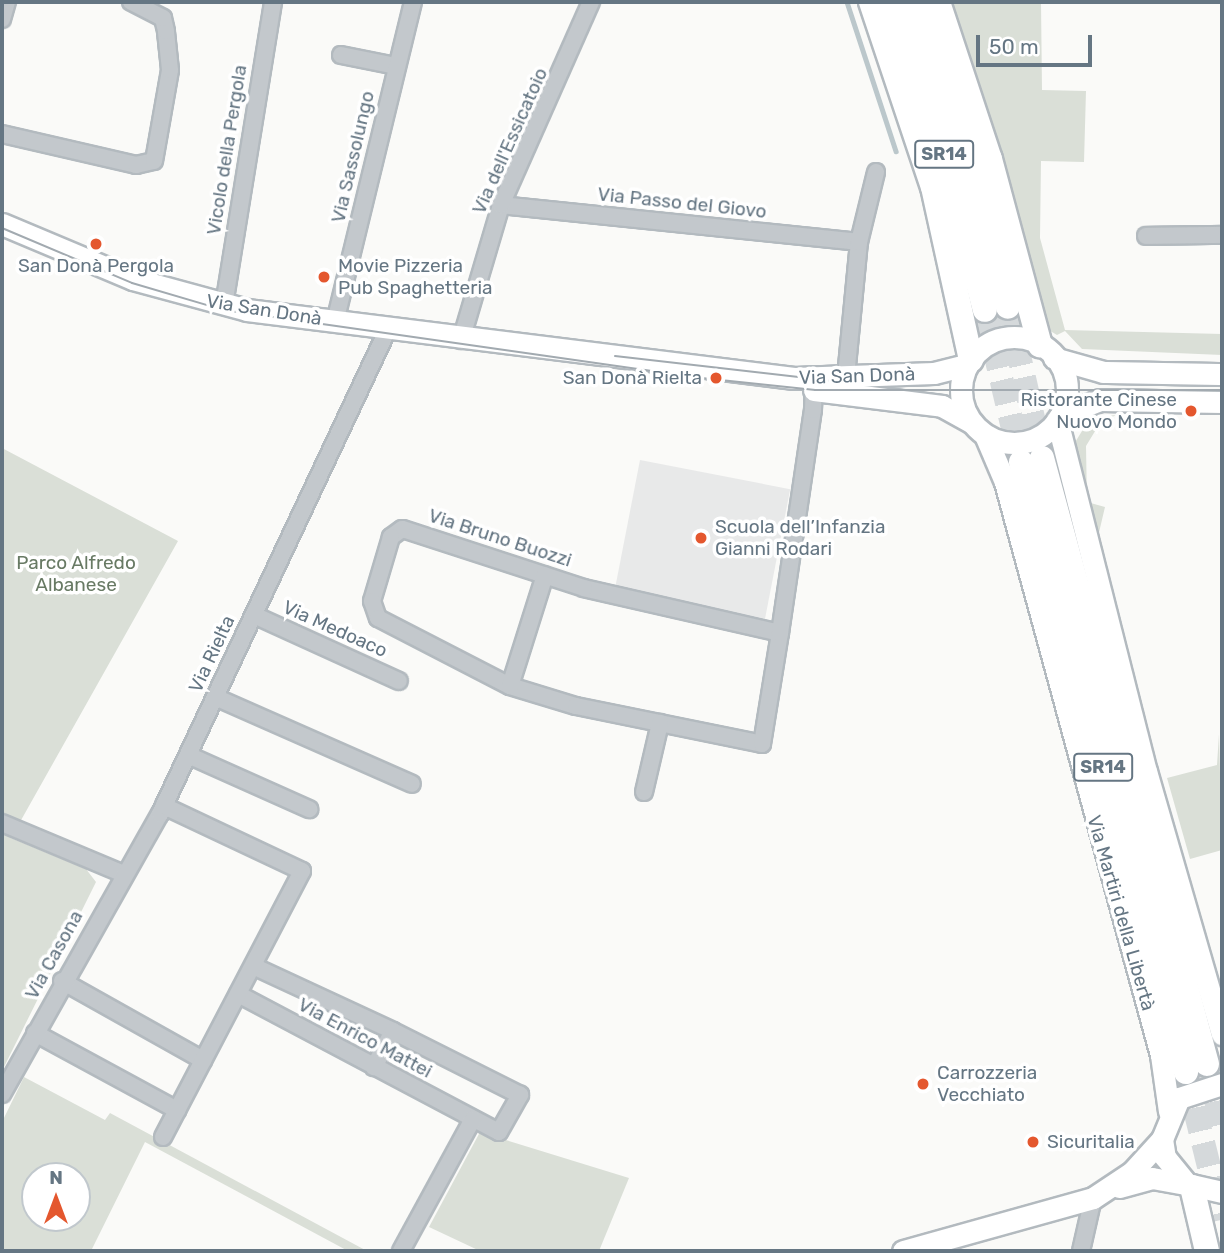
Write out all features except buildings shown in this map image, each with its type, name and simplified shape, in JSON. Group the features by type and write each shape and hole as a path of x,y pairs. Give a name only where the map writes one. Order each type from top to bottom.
{"main road":[{"path":"871,2 933,187 969,363 961,390 978,428"},
{"name":"SR14","path":"892,2 997,308 966,146 916,2"},
{"path":"938,2 990,159 1047,351 1066,382 1059,418 1146,771 1222,1034"},
{"name":"Via San Donà","path":"2,224 132,279 224,305 387,330 815,385"},
{"name":"Via San Donà","path":"846,386 969,363 1002,339 1047,351 1103,372 1222,374"},
{"name":"Via San Donà","path":"538,349 568,357 815,385 846,386 942,406 978,428 1021,443 1059,418 1108,399 1222,402"},
{"name":"Via Martiri della Libertà","path":"978,428 1005,482 1161,1055 1168,1111"},
{"name":"Via Martiri della Libertà","path":"1032,460 1197,1068"},
{"path":"1207,1251 1189,1185 1169,1164 1161,1139 1168,1111 1193,1088 1222,1084"},
{"path":"1097,1196 1161,1139"},
{"path":"903,1251 1152,1178 1222,1192"}],"street":[{"path":"2,19 7,2"},
{"path":"2,134 136,165 153,161 170,70 166,31 163,18 131,2"},
{"name":"Vicolo della Pergola","path":"224,305 273,2"},
{"name":"Via Sassolungo","path":"335,322 413,2"},
{"name":"Via dell'Essicatoio","path":"461,340 501,205 591,2"},
{"path":"341,55 396,66"},
{"path":"846,386 859,242 876,172"},
{"name":"Via Passo del Giovo","path":"501,205 859,242"},
{"path":"1146,236 1222,235"},
{"name":"Via Rielta","path":"124,874 164,806 387,330"},
{"name":"Via Bruno Buozzi","path":"780,633 545,575 407,530 391,537 372,601 378,618 510,686 660,723 762,744 780,633 815,385"},
{"path":"510,686 545,575"},
{"name":"Via Medoaco","path":"254,615 399,681"},
{"path":"215,697 412,784"},
{"path":"644,792 660,723"},
{"path":"188,755 309,809"},
{"path":"163,1137 302,871 164,806"},
{"path":"2,823 124,874"},
{"name":"Via Casona","path":"2,1094 62,981 124,874"},
{"path":"253,965 393,1031 374,1067"},
{"path":"62,981 203,1060"},
{"name":"Via Enrico Mattei","path":"238,994 499,1132 520,1095 393,1031"},
{"path":"35,1033 177,1110"},
{"path":"401,1251 472,1119"},
{"path":"1081,1251 1097,1196"}],"shaded area":[{"name":"Scuola dell’Infanzia Gianni Rodari","path":"640,460 790,489 765,619 615,590"}],"green space":[{"path":"945,2 1041,2 1042,90 1086,91 1084,162 1041,161 1040,238 1065,330 1222,334 1222,355 1082,349 1065,331 1057,335 1047,329"},
{"path":"1116,415 1100,423 1086,446 1087,502 1105,507 1097,541 1087,503 1074,450 1074,444 1090,418"},
{"name":"Parco Alfredo Albanese","path":"2,448 178,541 11,838 86,869 96,882 2,1071"},
{"path":"1219,734 1222,850 1190,859 1167,778 1217,765"},
{"path":"24,1077 105,1120 110,1113 367,1251 348,1251 145,1142 91,1251 2,1251 2,1122"},
{"path":"480,1132 629,1178 599,1251 480,1251 429,1227"}],"waterway":[{"path":"847,2 896,151"}],"tunnel":[{"path":"1008,307 1042,458"},
{"path":"985,310 1021,462"},
{"path":"1208,1066 1222,1126"},
{"path":"1186,1073 1222,1220"}],"tram line":[{"path":"2,228 132,283 224,310 692,377 815,390 1222,390"},
{"path":"615,356 834,381"}],"place":[{"name":"San Donà Pergola","path":"96,244"},
{"name":"Movie Pizzeria Pub Spaghetteria","path":"324,277"},
{"name":"San Donà Rielta","path":"716,378"},
{"name":"Ristorante Cinese Nuovo Mondo","path":"1191,411"},
{"name":"Scuola dell’Infanzia Gianni Rodari","path":"701,538"},
{"name":"Carrozzeria Vecchiato","path":"923,1084"},
{"name":"Sicuritalia","path":"1033,1142"}]}
